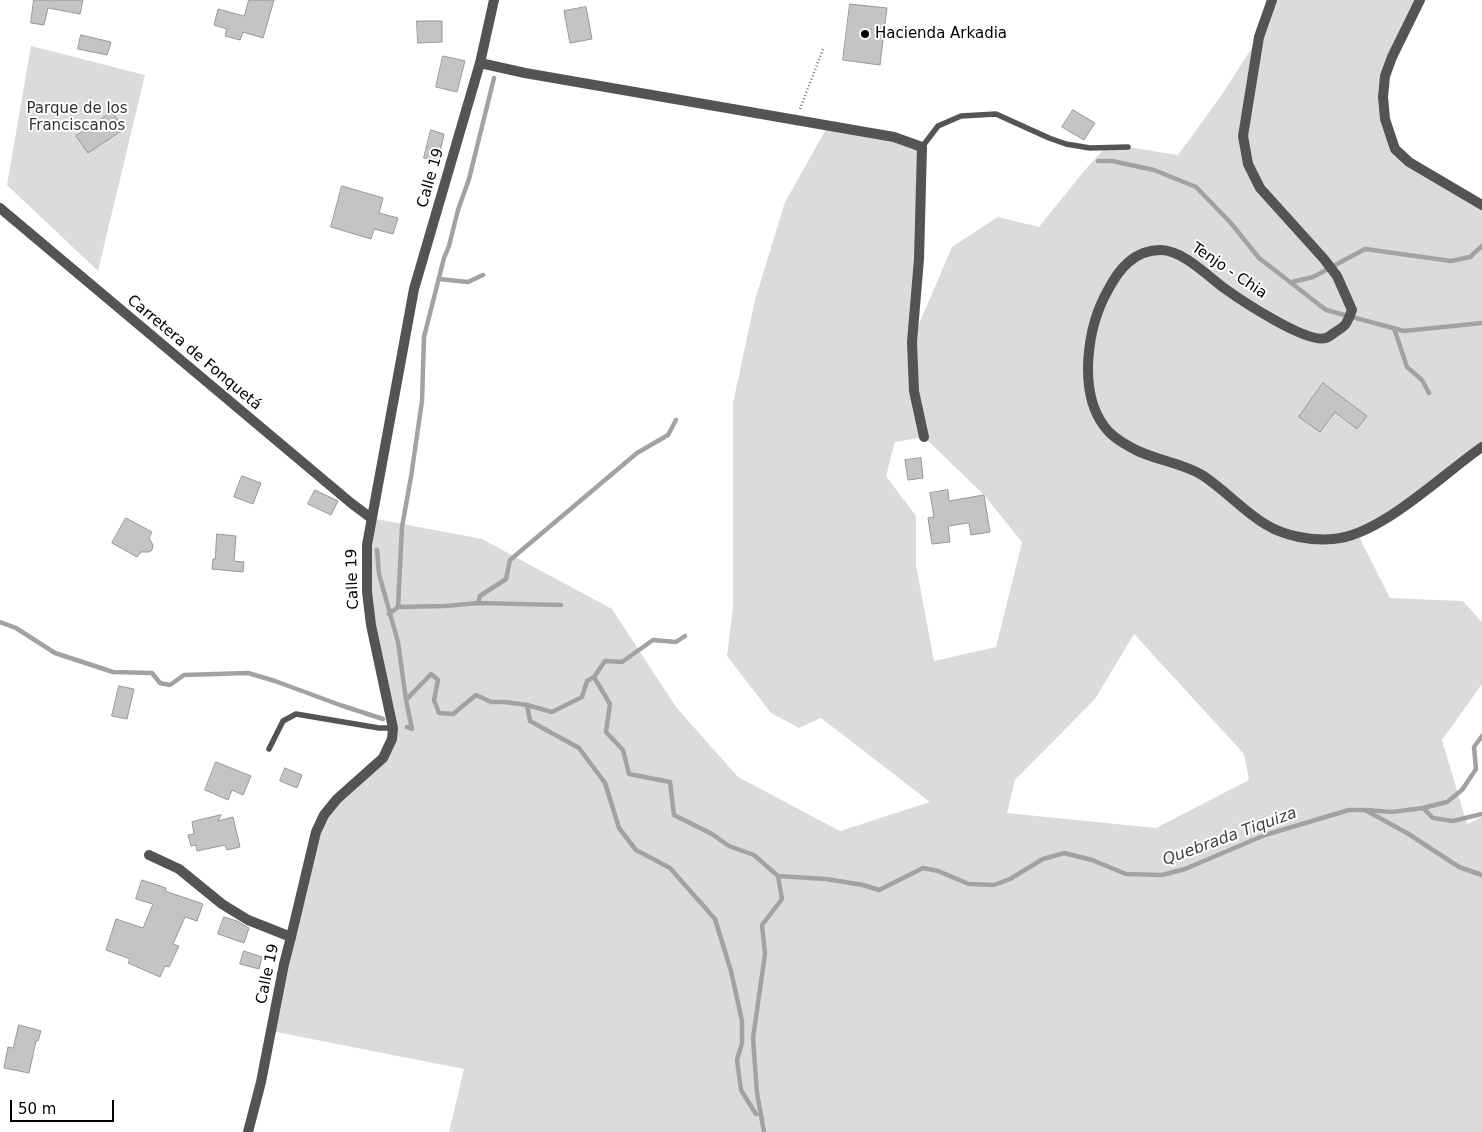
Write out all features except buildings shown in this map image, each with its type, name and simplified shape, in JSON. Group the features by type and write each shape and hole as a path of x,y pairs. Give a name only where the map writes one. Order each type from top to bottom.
{"street":[{"name":"Calle 19","path":"248,1132 262,1082 284,964 316,832 324,815 337,799 383,758 392,739 393,728 371,625 367,592 367,545 414,289 480,62 494,0"},
{"name":"Tenjo - Chia","path":"1272,0 1259,37 1243,136 1248,164 1260,188 1337,276 1352,310 1346,326 1325,339 1306,336 1280,323 1227,290 1176,254 1163,250 1147,252 1136,256 1128,262 1108,290 1098,312 1089,345 1089,383 1094,407 1104,426 1116,438 1134,450 1200,474 1265,524 1287,534 1313,539 1335,539 1357,533 1378,524 1482,447"},
{"path":"1420,0 1392,57 1385,76 1383,97 1385,118 1396,149 1409,162 1482,205"},
{"path":"480,62 525,73 894,137 922,147 919,259 912,342 914,391 924,437"},
{"name":"Carretera de Fonquetá","path":"0,208 371,518"},
{"path":"148,855 179,869 222,904 248,920 291,937"}],"lane":[{"path":"922,147 938,126 961,116 996,114 1049,138 1076,146 1128,147"},
{"path":"269,749 284,721 296,714 379,728 393,728"}],"path":[{"path":"796,120 823,49"}],"green space":[{"path":"1272,0 1420,0 1409,22 1383,97 1395,149 1482,205 1482,447 1357,533 1390,598 1463,601 1482,622 1482,684 1442,740 1467,824 1482,817 1482,1132 449,1132 464,1069 271,1031 324,815 383,758 392,739 371,625 371,518 482,539 612,609 676,707 738,777 840,831 930,802 821,718 799,728 771,713 727,656 733,607 733,403 755,300 785,202 828,126 922,147 912,340 952,247 998,217 1039,227 1105,148 1128,147 1178,155 1221,96 1259,37","holes":["924,437 984,495 1022,542 996,647 934,661 916,565 916,516 886,476 895,442","1134,634 1244,754 1249,780 1156,828 1007,813 1015,780 1095,699"]},
{"name":"Parque de los Franciscanos","path":"31,46 145,75 98,271 7,185"}],"waterway":[{"path":"398,607 402,527 422,401 424,337 444,258 469,179 494,78"},
{"path":"1098,161 1112,161 1154,170 1196,187 1230,222 1259,258 1326,310 1404,331 1482,323"},
{"path":"1292,282 1313,277 1365,249 1451,261 1470,257 1482,246"},
{"path":"439,279 468,282 483,275"},
{"path":"1394,328 1407,367 1422,380 1429,393"},
{"path":"389,614 398,607 478,603 480,596 506,579 510,560 637,453 668,435 676,420"},
{"path":"377,550 379,574 398,642 406,700"},
{"path":"478,603 561,605"},
{"name":"Quebrada Tiquiza","path":"0,622 16,628 55,653 113,672 152,673 160,683 170,685 184,675 248,673 383,719"},
{"path":"594,677 605,661 622,662 653,640 676,642 685,636"},
{"name":"Quebrada Tiquiza","path":"407,727 412,729 406,700 431,674 438,680 434,700 439,713 453,714 476,695 491,702 527,705 552,712 582,697 587,681 594,677 610,704 606,732 623,750 629,774 670,782 674,815 712,834 729,846 754,855 778,876 826,879 863,885 879,890 923,868 938,871 969,884 994,885 1010,879 1043,859 1064,853 1092,860 1126,874 1162,875 1185,869 1265,835 1349,810 1365,810 1407,833 1459,867 1482,875"},
{"path":"527,705 530,721 579,748 605,783 619,828 636,850 670,868 715,919 731,971 742,1021 742,1043 737,1060 741,1090 756,1114"},
{"path":"1367,810 1392,812 1423,808 1447,802 1462,790 1476,769 1474,747 1482,736"},
{"path":"1423,808 1433,818 1453,821 1482,814"},
{"path":"764,1132 757,1093 753,1038 765,954 762,925 782,899 778,876"}],"place":[{"name":"Hacienda Arkadia","path":"865,34"}]}
